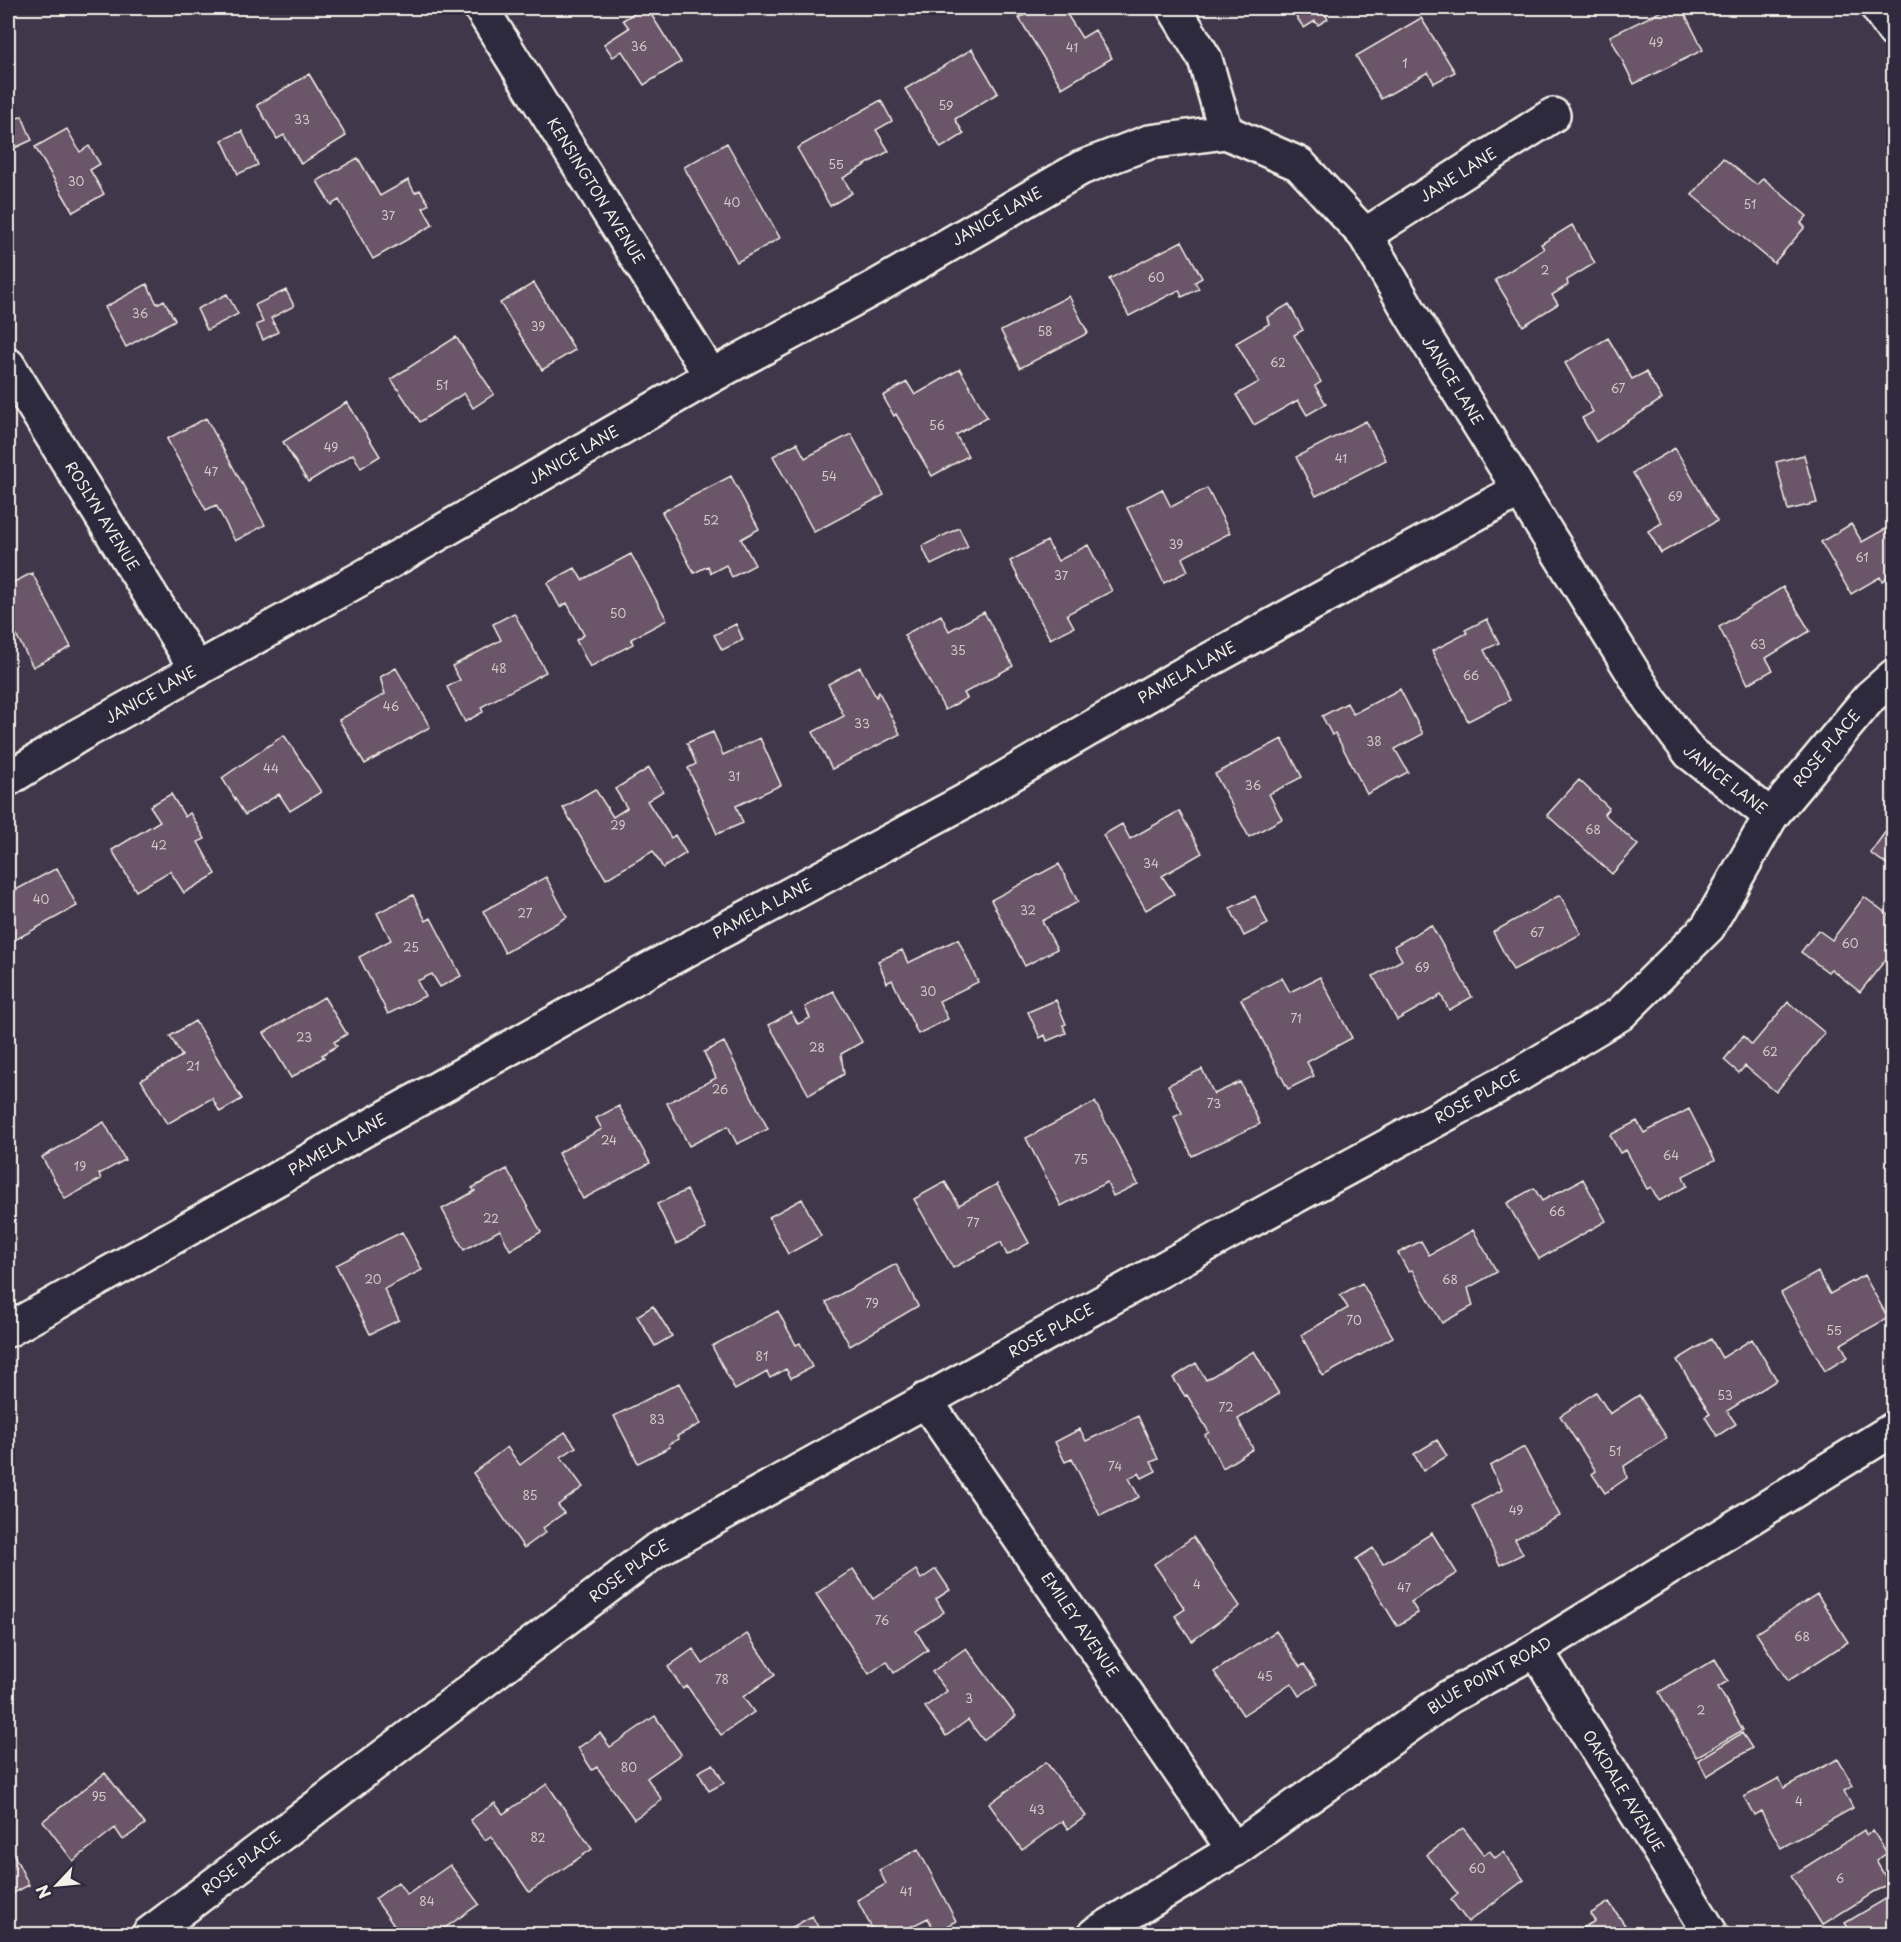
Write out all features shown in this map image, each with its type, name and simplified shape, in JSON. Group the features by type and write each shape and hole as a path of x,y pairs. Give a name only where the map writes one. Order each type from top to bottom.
{"street":[{"name":"KENSINGTON AVENUE","path":"481,8 711,376"},
{"path":"1174,8 1205,59 1226,132"},
{"path":"1878,8 1893,32"},
{"name":"JANE LANE","path":"1365,235 1553,116"},
{"name":"JANICE LANE","path":"8,779 79,735 711,376 874,288 1081,168 1149,142 1226,132 1299,164 1365,235 1519,490 1650,700 1690,753 1771,816"},
{"name":"ROSLYN AVENUE","path":"8,365 197,670"},
{"name":"PAMELA LANE","path":"8,1330 632,978 964,801 1182,675 1519,490"},
{"name":"ROSE PLACE","path":"149,1935 655,1551 925,1400 1520,1074 1620,1014 1708,927 1771,816 1870,697 1893,676"},
{"name":"EMILEY AVENUE","path":"925,1400 1234,1850"},
{"name":"BLUE POINT ROAD","path":"1095,1935 1234,1850 1449,1697 1536,1650 1893,1430"},
{"name":"OAKDALE AVENUE","path":"1536,1650 1711,1935"}],"building":[{"path":"642,8 647,8 681,62 644,85 622,51 613,57 604,44 629,28 623,20"},
{"path":"1036,8 1063,8 1082,38 1095,30 1112,58 1062,88 1019,18"},
{"path":"1290,8 1334,8 1325,14 1328,19 1318,25 1315,21 1304,28"},
{"path":"1668,8 1682,8 1703,50 1634,84 1610,36"},
{"path":"1421,18 1455,72 1434,83 1428,72 1381,99 1356,56"},
{"path":"972,49 998,93 955,119 964,134 941,148 905,89"},
{"path":"309,74 346,136 301,164 284,135 277,139 257,105"},
{"path":"881,100 892,121 876,130 889,151 843,178 852,193 830,206 797,148"},
{"path":"22,116 32,140 8,151 8,122"},
{"path":"67,129 80,152 89,146 100,164 90,170 104,194 73,212 35,147"},
{"path":"242,131 258,165 238,174 222,140"},
{"path":"727,143 780,238 737,262 684,167"},
{"path":"358,158 380,196 408,180 415,193 420,190 429,204 423,208 433,225 373,259 339,200 331,205 317,181"},
{"path":"1723,158 1757,185 1763,178 1807,216 1801,223 1805,227 1774,263 1692,195"},
{"path":"1572,225 1595,263 1567,280 1568,285 1552,295 1558,304 1523,326 1495,280 1544,249 1541,244"},
{"path":"1182,241 1202,278 1195,282 1199,289 1182,297 1179,290 1129,316 1109,279"},
{"path":"534,283 575,350 542,370 500,303"},
{"path":"147,284 157,304 164,300 175,320 126,347 105,307"},
{"path":"286,290 294,306 271,318 278,332 263,340 256,325 263,322 255,305"},
{"path":"227,294 238,314 207,330 197,309"},
{"path":"1069,296 1088,333 1020,368 1001,331"},
{"path":"1289,304 1303,330 1294,335 1321,382 1315,386 1326,404 1307,415 1298,400 1254,425 1236,395 1259,382 1236,343 1269,324 1267,317"},
{"path":"456,337 494,394 473,408 464,393 420,422 391,379"},
{"path":"1608,338 1632,379 1646,372 1662,399 1596,442 1582,418 1593,412 1565,363"},
{"path":"960,369 987,417 956,435 968,456 932,476 883,396 907,382 915,395"},
{"path":"347,402 380,456 361,468 353,454 308,482 283,442"},
{"path":"206,418 265,525 235,541 216,505 206,510 167,439"},
{"path":"1366,421 1386,460 1316,496 1296,457"},
{"path":"851,434 884,495 814,532 773,456 797,443 805,458"},
{"path":"1675,448 1717,521 1661,553 1648,531 1662,523 1633,473"},
{"path":"1804,455 1817,503 1788,510 1776,462"},
{"path":"731,476 759,529 741,539 755,565 732,577 726,565 711,573 708,566 694,573 662,512"},
{"path":"1207,488 1230,533 1182,558 1188,571 1164,583 1127,508 1162,489 1171,507"},
{"path":"1851,524 1862,542 1894,524 1894,574 1882,581 1880,577 1851,594 1821,542"},
{"path":"959,528 968,547 931,565 922,546"},
{"path":"1047,541 1058,561 1088,545 1112,591 1067,614 1074,627 1050,639 1010,561"},
{"path":"631,554 667,620 631,639 633,644 590,667 576,640 584,635 567,603 560,607 547,583 575,568 582,580"},
{"path":"32,573 71,647 33,667 11,625 8,627 8,585"},
{"path":"1783,587 1810,631 1766,658 1773,670 1748,684 1719,627"},
{"path":"984,612 1013,666 964,693 967,698 945,710 904,635 941,615 949,631"},
{"path":"514,613 546,672 481,707 483,712 465,722 447,687 460,680 452,666 501,640 493,624"},
{"path":"1487,619 1499,643 1484,650 1510,700 1468,721 1432,651 1467,633 1465,630"},
{"path":"736,624 743,640 722,650 714,635"},
{"path":"860,667 876,697 879,692 900,734 832,769 813,732 844,716 828,684"},
{"path":"396,668 430,727 365,764 339,720 385,694 380,677"},
{"path":"1400,689 1423,734 1395,749 1408,772 1367,794 1335,733 1332,735 1322,716 1347,703 1353,714"},
{"path":"713,732 723,755 760,738 781,785 736,806 743,823 717,834 688,768 696,764 687,743"},
{"path":"284,735 321,792 290,811 279,794 245,815 222,778"},
{"path":"1282,739 1302,777 1269,794 1282,819 1249,837 1215,774"},
{"path":"649,768 663,791 647,801 671,838 675,835 686,853 663,868 653,851 606,879 563,808 595,789 613,817 627,808 615,789"},
{"path":"1579,780 1609,808 1604,814 1638,845 1612,874 1547,815"},
{"path":"171,794 185,817 190,813 205,839 198,842 216,874 184,893 170,871 136,891 112,850 160,821 150,806"},
{"path":"1179,811 1202,853 1162,876 1174,894 1146,910 1103,835 1122,824 1130,839"},
{"path":"1886,831 1894,836 1894,869 1870,853"},
{"path":"1059,864 1078,902 1042,921 1057,949 1025,966 991,900"},
{"path":"57,868 77,906 13,941 8,931 8,894"},
{"path":"546,877 567,917 505,953 483,911"},
{"path":"413,895 426,921 431,918 461,976 440,987 432,974 417,981 425,996 388,1014 359,957 391,940 377,913"},
{"path":"1560,895 1581,934 1513,970 1493,932"},
{"path":"1255,896 1268,924 1244,936 1230,908"},
{"path":"1864,897 1894,919 1894,949 1860,992 1831,969 1828,972 1801,952 1818,930 1832,940"},
{"path":"1431,925 1472,997 1449,1010 1441,995 1397,1020 1373,976 1402,960 1394,946"},
{"path":"958,939 978,982 939,1001 948,1019 918,1034 892,980 887,983 878,961 902,950 908,963"},
{"path":"1320,977 1352,1038 1307,1062 1314,1076 1288,1089 1241,999 1282,978 1290,992"},
{"path":"833,991 862,1042 841,1054 844,1074 809,1095 769,1025 791,1012 798,1024 810,1018 805,1007"},
{"path":"324,997 347,1034 334,1042 337,1046 322,1055 324,1057 291,1078 264,1033"},
{"path":"1056,1000 1066,1024 1063,1025 1066,1033 1047,1041 1045,1035 1040,1038 1028,1012"},
{"path":"1788,1002 1825,1033 1776,1092 1745,1066 1739,1073 1724,1060 1743,1036 1752,1045"},
{"path":"195,1021 242,1099 220,1112 212,1098 167,1124 141,1080 182,1056 170,1036"},
{"path":"724,1042 768,1129 737,1144 728,1126 689,1146 667,1103 716,1078 704,1052"},
{"path":"1202,1069 1214,1094 1240,1082 1260,1124 1192,1156 1174,1117 1182,1113 1168,1085"},
{"path":"1095,1102 1138,1184 1113,1196 1107,1182 1061,1206 1026,1138"},
{"path":"619,1106 650,1163 583,1199 558,1153 602,1129 596,1118"},
{"path":"1689,1109 1715,1160 1683,1176 1687,1186 1659,1201 1651,1187 1647,1189 1626,1150 1620,1153 1610,1135 1637,1121 1644,1133"},
{"path":"104,1122 125,1160 99,1174 101,1179 65,1199 42,1157"},
{"path":"507,1169 541,1232 510,1250 500,1230 464,1250 442,1209 475,1191 472,1188"},
{"path":"1583,1179 1606,1221 1539,1259 1507,1203 1534,1188 1542,1201"},
{"path":"945,1182 959,1205 997,1184 1029,1243 1007,1255 1001,1242 953,1268 914,1199"},
{"path":"687,1190 706,1229 676,1244 657,1204"},
{"path":"802,1199 821,1236 788,1254 769,1217"},
{"path":"1473,1230 1497,1272 1468,1288 1473,1306 1442,1323 1412,1270 1408,1271 1398,1253 1421,1241 1429,1255"},
{"path":"402,1232 422,1270 384,1289 399,1320 370,1334 336,1265"},
{"path":"896,1264 918,1306 850,1346 826,1302"},
{"path":"1818,1272 1830,1294 1864,1275 1888,1318 1841,1344 1848,1357 1825,1371 1781,1293"},
{"path":"1362,1283 1393,1337 1323,1376 1301,1335 1348,1308 1340,1295"},
{"path":"653,1306 672,1336 655,1346 637,1316"},
{"path":"778,1311 796,1345 800,1343 812,1367 791,1378 786,1369 770,1378 767,1372 735,1390 712,1346"},
{"path":"1711,1339 1722,1358 1752,1339 1777,1380 1727,1411 1736,1424 1717,1436 1705,1417 1710,1414 1677,1360"},
{"path":"1254,1351 1279,1394 1238,1419 1253,1449 1223,1468 1205,1435 1209,1432 1187,1395 1185,1396 1173,1378 1196,1363 1206,1380"},
{"path":"679,1383 700,1424 677,1436 679,1439 669,1444 670,1447 638,1463 614,1416"},
{"path":"1596,1392 1610,1414 1639,1395 1667,1438 1624,1466 1627,1478 1605,1493 1592,1474 1596,1471 1560,1416"},
{"path":"1138,1416 1158,1459 1151,1462 1156,1471 1142,1478 1139,1473 1129,1478 1139,1497 1100,1516 1072,1459 1065,1462 1055,1442 1080,1429 1086,1441"},
{"path":"565,1432 576,1447 561,1457 583,1487 558,1505 564,1513 543,1528 546,1532 524,1548 473,1473 507,1447 520,1465"},
{"path":"1437,1440 1447,1456 1423,1471 1414,1454"},
{"path":"1524,1447 1560,1516 1515,1539 1523,1554 1500,1565 1472,1506 1502,1490 1490,1466"},
{"path":"1432,1533 1457,1573 1411,1602 1418,1613 1397,1626 1356,1559 1373,1548 1383,1564"},
{"path":"1193,1537 1240,1606 1192,1641 1175,1616 1185,1609 1154,1564"},
{"path":"853,1569 873,1599 916,1570 921,1579 936,1569 950,1590 936,1599 944,1612 916,1631 928,1650 894,1673 887,1661 869,1674 816,1594"},
{"path":"1817,1594 1848,1642 1788,1681 1756,1633"},
{"path":"1276,1631 1300,1667 1304,1664 1317,1684 1299,1696 1291,1683 1243,1715 1214,1672"},
{"path":"747,1634 775,1675 743,1697 754,1712 721,1735 687,1686 683,1689 668,1667 693,1649 703,1664"},
{"path":"966,1648 1016,1716 983,1740 968,1720 946,1736 925,1707 947,1691 932,1672"},
{"path":"1715,1659 1728,1681 1718,1687 1743,1730 1696,1757 1659,1692"},
{"path":"655,1716 681,1754 647,1778 662,1800 634,1819 597,1767 592,1770 578,1748 600,1733 610,1747"},
{"path":"1742,1733 1752,1748 1707,1776 1698,1760"},
{"path":"1838,1759 1853,1786 1844,1791 1853,1808 1781,1848 1761,1811 1754,1815 1744,1797 1779,1778 1784,1788"},
{"path":"1046,1762 1086,1816 1068,1829 1062,1821 1022,1850 989,1804"},
{"path":"713,1764 724,1783 709,1791 698,1772"},
{"path":"105,1773 145,1824 123,1840 115,1828 73,1861 43,1821"},
{"path":"547,1784 592,1849 529,1892 491,1836 485,1840 470,1820 495,1803 503,1814"},
{"path":"1463,1828 1484,1855 1490,1851 1495,1858 1503,1852 1524,1880 1468,1922 1451,1900 1458,1894 1427,1855"},
{"path":"1864,1830 1866,1835 1873,1831 1887,1853 1876,1861 1889,1883 1822,1925 1791,1876"},
{"path":"8,1843 29,1885 8,1896"},
{"path":"918,1849 956,1921 935,1932 928,1918 896,1934 875,1934 857,1900 886,1884 879,1870"},
{"path":"450,1865 479,1904 436,1934 400,1934 375,1899 398,1882 407,1895"},
{"path":"1894,1894 1894,1934 1852,1934 1845,1923"},
{"path":"1609,1902 1631,1934 1576,1934 1575,1932 1595,1921 1590,1914"},
{"path":"812,1916 822,1934 780,1934"}]}
